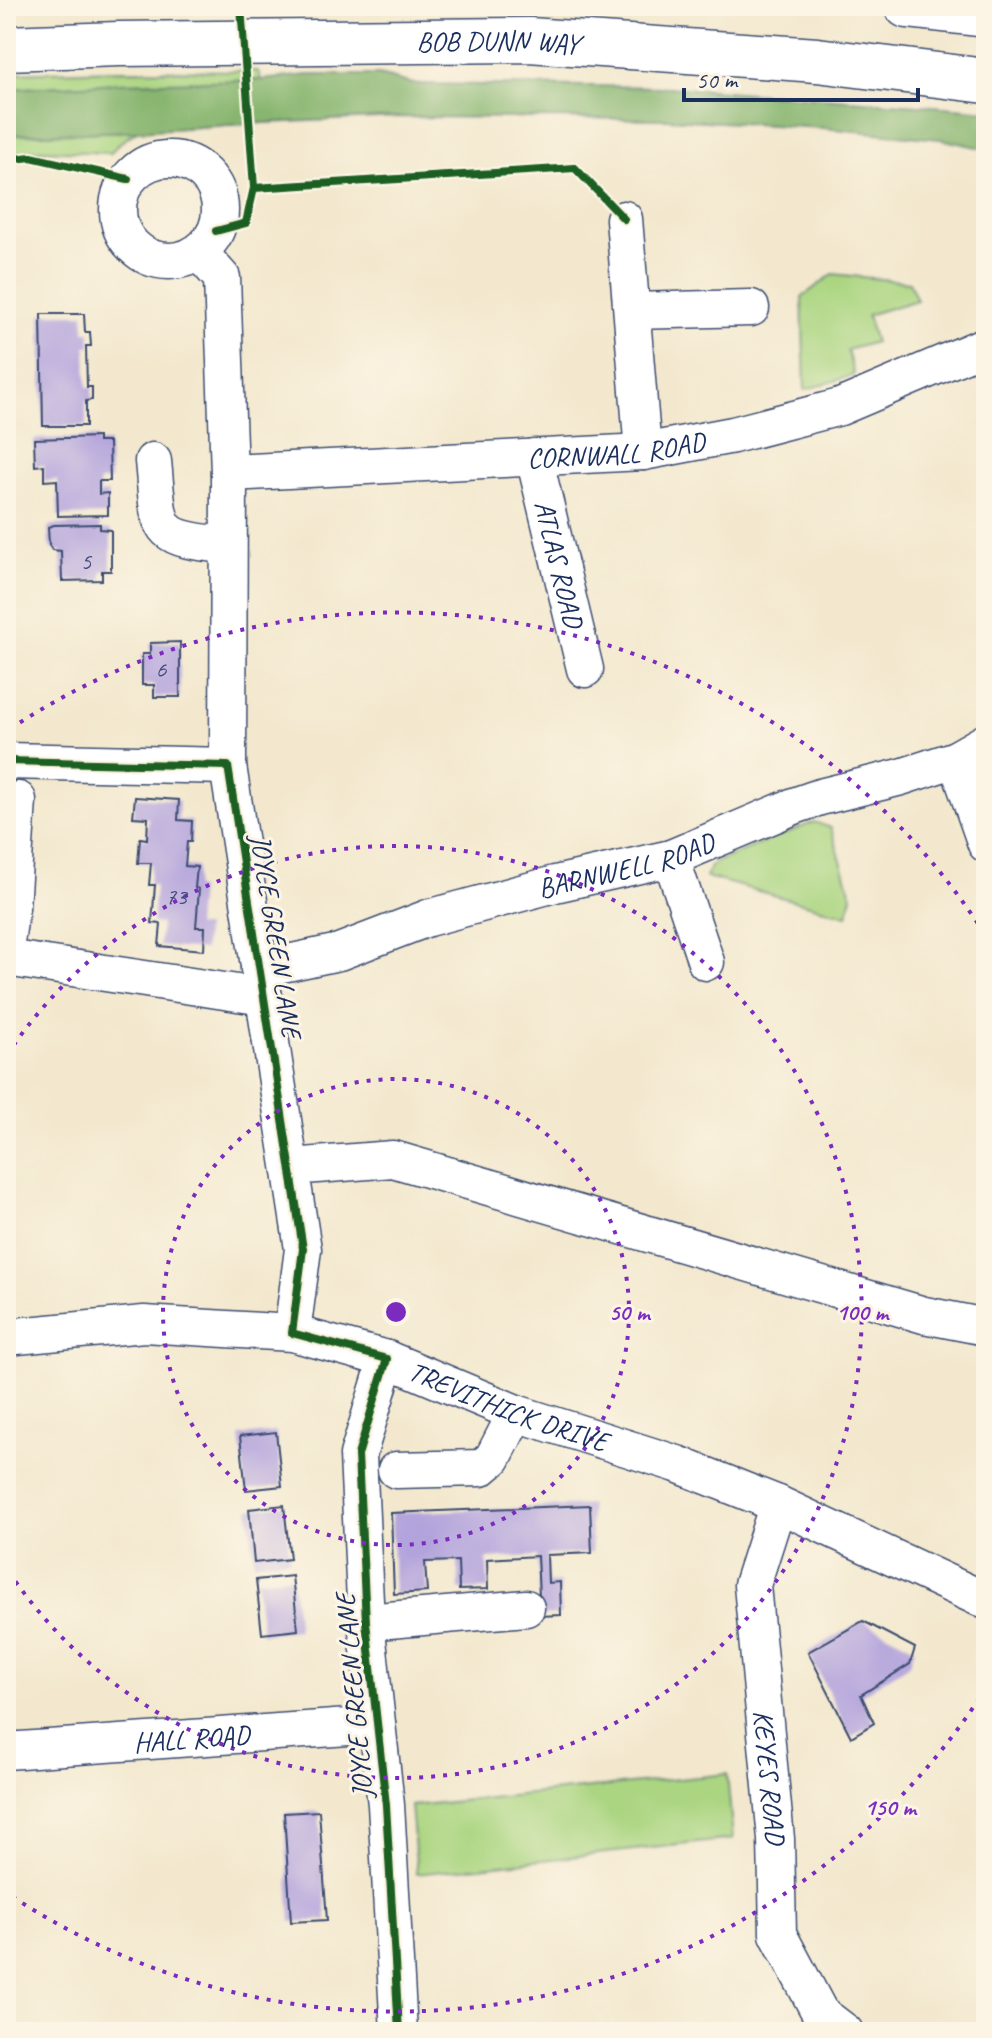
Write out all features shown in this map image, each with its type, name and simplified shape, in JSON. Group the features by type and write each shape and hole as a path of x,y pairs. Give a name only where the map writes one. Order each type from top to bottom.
{"main road":[{"path":"907,6 986,15"},
{"name":"BOB DUNN WAY","path":"6,48 529,40 817,60 986,81"}],"street":[{"path":"624,219 643,452"},
{"name":"JOYCE GREEN LANE","path":"199,252 222,278 229,473 228,766 303,1249 292,1333"},
{"path":"632,311 751,308"},
{"name":"CORNWALL ROAD","path":"229,473 643,452 733,435 840,407 986,345"},
{"name":"ATLAS ROAD","path":"534,457 585,669"},
{"path":"153,461 158,515 164,529 193,542 228,545"},
{"path":"971,751 986,844"},
{"name":"BARNWELL ROAD","path":"262,983 428,918 555,884 671,858 808,801 901,777 971,751"},
{"path":"6,761 228,766"},
{"path":"6,942 18,800"},
{"path":"671,858 706,962"},
{"path":"6,958 262,983"},
{"path":"291,1167 393,1159 924,1315 986,1327"},
{"name":"TREVITHICK DRIVE","path":"6,1337 144,1324 292,1333 387,1359 516,1413 677,1464 778,1504 986,1601"},
{"name":"JOYCE GREEN LANE","path":"387,1359 358,1455 366,1622 387,1819 399,2032"},
{"path":"396,1470 481,1468 493,1458 516,1413"},
{"name":"KEYES ROAD","path":"778,1504 752,1585 776,1839 778,1934 825,2026"},
{"path":"366,1622 526,1608"},
{"name":"HALL ROAD","path":"6,1751 377,1725"}],"green space":[{"path":"258,71 261,80 6,89 6,73"},
{"path":"308,75 379,75 414,84 668,87 986,111 986,149 940,139 668,119 402,117 6,135 6,89 261,80"},
{"path":"137,131 111,153 41,150 6,153 6,135"},
{"path":"833,274 909,282 917,300 867,315 875,342 847,350 854,375 805,390 802,297"},
{"path":"814,822 831,828 852,896 847,915 706,877 710,867 718,861"},
{"path":"727,1774 733,1839 417,1874 411,1806"}],"building":[{"path":"41,314 84,314 85,332 90,332 91,346 86,346 87,387 92,387 92,400 86,401 86,426 43,426"},
{"path":"98,437 98,442 109,442 110,481 99,481 99,494 108,493 108,515 58,516 57,480 44,481 44,465 35,466 34,439"},
{"path":"100,524 100,529 111,530 111,571 102,571 102,580 62,581 61,551 52,550 49,545 48,527"},
{"path":"180,642 180,697 154,697 154,685 142,685 142,654 150,654 150,643"},
{"path":"135,797 179,800 178,820 192,821 185,866 197,867 196,927 205,927 204,950 159,946 161,924 152,923 155,885 149,885 151,863 138,863 140,838 147,839 148,818 133,817"},
{"path":"276,1432 282,1486 246,1490 240,1436"},
{"path":"284,1505 290,1559 254,1563 249,1509"},
{"path":"590,1505 592,1553 547,1555 548,1583 560,1582 561,1615 540,1616 537,1556 487,1559 488,1589 459,1590 458,1561 425,1562 427,1592 394,1594 391,1513"},
{"path":"292,1576 298,1630 262,1634 256,1580"},
{"path":"863,1621 915,1648 910,1664 861,1695 874,1723 851,1737 808,1652"},
{"path":"319,1811 327,1920 291,1922 284,1813"}],"cycle path":[{"path":"241,6 254,188"},
{"path":"6,160 31,157 128,179"},
{"path":"216,231 246,223 254,188 575,168 624,219"},
{"path":"6,761 228,766 303,1249 292,1333 387,1359 358,1455 366,1622 386,1805 399,2032"}]}
